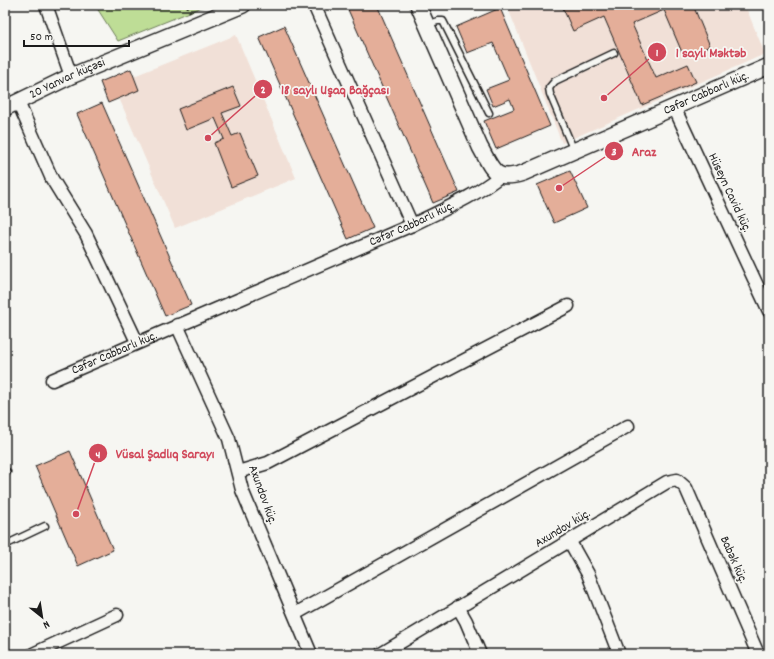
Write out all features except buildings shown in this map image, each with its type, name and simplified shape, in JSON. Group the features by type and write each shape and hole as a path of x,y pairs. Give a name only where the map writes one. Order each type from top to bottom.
{"street":[{"path":"46,5 71,76"},
{"name":"20 Yanvar küçəsi","path":"12,105 71,76 243,5"},
{"path":"314,5 412,225"},
{"path":"418,5 480,147 493,169 500,176"},
{"name":"Cəfər Cabbarlı küç.","path":"52,380 137,342 412,225 470,197 488,186 500,176 509,177 523,173 769,66"},
{"path":"12,105 52,179 86,234 137,342"},
{"name":"Hüseyn Cavid küç.","path":"674,107 765,291 769,311"},
{"path":"238,472 268,463 568,306"},
{"name":"Axundov küç.","path":"177,325 229,439 242,490 311,654"},
{"path":"295,614 628,426"},
{"name":"Axundov küç.","path":"381,654 570,542 667,482 677,480"},
{"name":"Babək küç.","path":"677,480 686,488 758,654"},
{"path":"570,542 588,574 619,654"},
{"path":"458,607 466,621 480,654"},
{"path":"34,654 117,615"}],"lane":[{"path":"426,25 443,21 489,113"},
{"path":"574,151 550,94 549,88 555,81 614,53"},
{"path":"5,545 45,526"}],"path":[{"path":"187,5 190,12"}],"shaded area":[{"path":"745,5 765,54 562,143 507,6"},
{"path":"236,35 296,178 175,228 119,98 139,90 134,76"}],"green space":[{"path":"95,5 207,5 118,41"}],"place":[{"name":"1 saylı Məktəb","path":"604,98"},
{"name":"18 saylı Uşaq Bağçası","path":"208,138"},
{"name":"Araz","path":"559,188"},
{"name":"Vüsal Şadlıq Sarayı","path":"76,514"}]}
